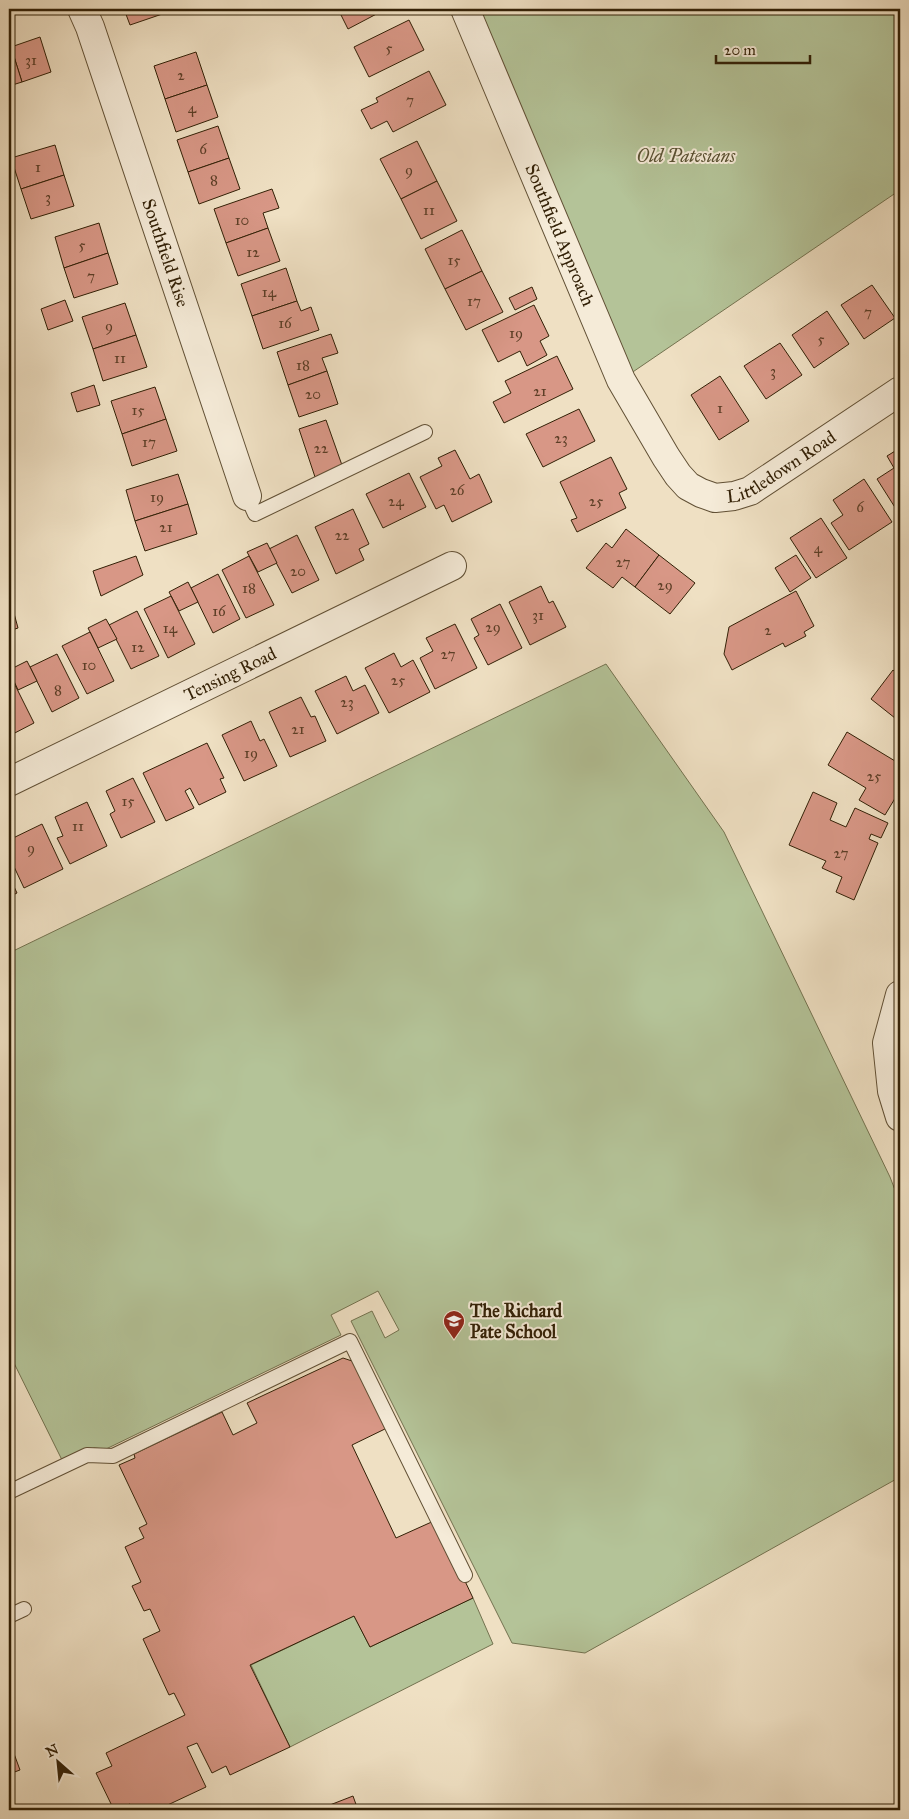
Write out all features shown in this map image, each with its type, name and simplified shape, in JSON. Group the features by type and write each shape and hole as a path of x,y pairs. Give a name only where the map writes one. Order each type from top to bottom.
{"street":[{"name":"Southfield Rise","path":"82,9 90,27 247,496"},
{"name":"Southfield Approach","path":"465,9 621,380 666,457"},
{"name":"Littledown Road","path":"666,457 678,475 694,490 715,498 734,496 750,491 900,391"},
{"name":"Tensing Road","path":"9,782 452,566"},
{"path":"900,995 887,1043 892,1092 900,1117"}],"lane":[{"path":"247,496 255,514 425,432"},
{"path":"9,1492 87,1455 113,1456 350,1341 465,1575"},
{"path":"9,1616 24,1609"}],"green space":[{"name":"Old Patesians","path":"464,9 900,9 900,190 621,380"},
{"name":"The Richard Pate School","path":"606,664 724,832 890,1177 900,1203 900,1477 585,1653 512,1643 351,1321 372,1311 385,1338 399,1330 378,1291 331,1315 341,1335 106,1449 94,1448 63,1462 9,1353 9,953"},
{"path":"473,1598 493,1644 290,1747 251,1665 354,1616 370,1647"}],"building":[{"path":"124,9 174,9 174,10 130,25"},
{"path":"338,9 386,9 348,29"},
{"path":"409,20 424,50 369,77 354,47"},
{"path":"40,37 51,72 22,82 11,47"},
{"path":"9,47 11,47 22,82 9,86"},
{"path":"196,52 207,85 165,99 154,66"},
{"path":"429,71 446,105 393,132 387,121 371,129 361,110 378,102 376,98"},
{"path":"207,85 218,117 176,132 165,99"},
{"path":"218,126 229,158 188,172 177,140"},
{"path":"417,141 437,181 401,199 380,159"},
{"path":"55,145 64,175 21,189 11,158"},
{"path":"229,158 240,189 199,204 188,172"},
{"path":"64,175 74,206 31,219 21,189"},
{"path":"437,181 457,221 421,239 401,199"},
{"path":"272,189 279,208 263,213 268,228 226,243 214,209"},
{"path":"99,223 108,253 64,268 55,237"},
{"path":"268,228 280,261 238,276 226,243"},
{"path":"462,230 482,271 445,289 425,249"},
{"path":"108,253 118,284 74,298 64,268"},
{"path":"286,268 297,301 252,316 241,284"},
{"path":"482,271 503,312 466,330 445,289"},
{"path":"872,285 895,318 864,339 841,305"},
{"path":"532,287 537,299 515,310 509,298"},
{"path":"65,300 73,321 48,330 41,309"},
{"path":"297,301 301,311 311,307 319,330 263,349 252,316"},
{"path":"125,303 136,335 93,349 82,317"},
{"path":"534,305 549,336 540,341 547,355 527,366 520,351 498,362 482,330"},
{"path":"827,311 849,344 814,368 792,335"},
{"path":"331,334 338,353 322,358 327,371 288,385 277,352"},
{"path":"136,335 147,367 103,381 93,349"},
{"path":"780,343 802,375 766,399 744,366"},
{"path":"557,356 573,389 504,423 493,402 511,393 505,381"},
{"path":"327,371 338,404 299,417 288,385"},
{"path":"720,376 749,421 719,440 691,395"},
{"path":"94,385 100,405 77,412 71,393"},
{"path":"155,387 166,419 122,434 111,401"},
{"path":"579,409 595,441 543,467 526,434"},
{"path":"166,419 177,451 132,466 122,434"},
{"path":"326,420 343,468 315,477 299,429"},
{"path":"900,448 900,507 896,509 877,479 894,468 887,456"},
{"path":"455,450 470,479 479,474 492,502 452,522 444,505 436,509 420,477 442,466 438,458"},
{"path":"611,457 627,489 619,493 626,508 577,532 571,520 577,518 560,482"},
{"path":"409,473 426,507 383,528 366,494"},
{"path":"178,474 188,504 135,521 126,490"},
{"path":"864,479 892,522 849,550 831,523 843,515 833,500"},
{"path":"188,504 197,534 145,551 135,521"},
{"path":"353,509 369,544 359,549 364,560 336,574 315,527"},
{"path":"821,518 847,558 816,578 790,538"},
{"path":"626,529 659,555 635,587 622,577 613,588 586,568 606,543 612,548"},
{"path":"297,535 319,580 292,593 269,549"},
{"path":"267,543 277,563 258,572 247,552"},
{"path":"659,555 695,583 670,614 635,587"},
{"path":"796,555 811,578 790,592 775,568"},
{"path":"136,556 143,575 101,596 93,571"},
{"path":"249,556 274,605 246,618 222,570"},
{"path":"218,574 240,619 213,633 191,588"},
{"path":"188,582 198,602 179,611 169,592"},
{"path":"541,586 549,603 553,601 566,627 530,645 509,602"},
{"path":"796,591 814,626 804,632 806,636 785,647 783,643 732,670 724,654 729,627"},
{"path":"9,595 18,628 9,631"},
{"path":"171,596 195,644 168,658 144,609"},
{"path":"500,604 522,648 488,665 474,638 479,635 471,619"},
{"path":"137,611 159,656 131,669 109,625"},
{"path":"106,619 117,639 98,648 88,628"},
{"path":"455,624 477,668 435,689 420,658 433,651 426,638"},
{"path":"90,632 114,681 87,694 62,646"},
{"path":"394,653 401,667 413,660 430,692 389,713 365,668"},
{"path":"57,654 79,698 52,712 30,667"},
{"path":"27,661 37,681 18,690 9,670"},
{"path":"893,670 900,676 900,722 871,699"},
{"path":"9,675 34,723 9,736"},
{"path":"346,676 353,691 365,685 379,713 337,734 315,691"},
{"path":"301,697 311,717 315,716 326,741 290,757 269,712"},
{"path":"251,721 260,741 264,739 277,766 244,781 222,735"},
{"path":"847,732 900,764 900,790 885,815 859,800 866,788 828,765"},
{"path":"207,743 224,778 220,779 226,792 199,805 190,788 185,791 194,808 166,821 143,773"},
{"path":"133,778 155,822 121,838 110,814 115,811 106,791"},
{"path":"813,792 837,803 830,820 846,827 855,808 888,823 881,838 871,834 869,839 878,843 854,900 836,892 842,877 822,868 826,861 789,845"},
{"path":"87,802 107,846 70,864 57,838 63,836 55,817"},
{"path":"42,824 63,869 24,888 9,856 9,840"},
{"path":"9,876 17,893 9,897"},
{"path":"343,1358 355,1362 389,1427 352,1445 396,1538 436,1520 473,1598 370,1647 354,1616 250,1665 290,1747 230,1775 226,1766 212,1773 197,1743 187,1747 206,1787 157,1810 133,1810 130,1804 114,1810 96,1773 112,1766 106,1753 185,1715 174,1693 169,1695 143,1639 160,1631 150,1609 144,1611 132,1586 141,1582 125,1547 144,1538 139,1528 147,1524 119,1465 135,1458 134,1454 222,1412 233,1435 257,1423 247,1403"},
{"path":"9,1740 20,1770 9,1774"},
{"path":"353,1796 358,1810 317,1810"}],"place":[{"name":"The Richard Pate School","path":"454,1340"}]}
